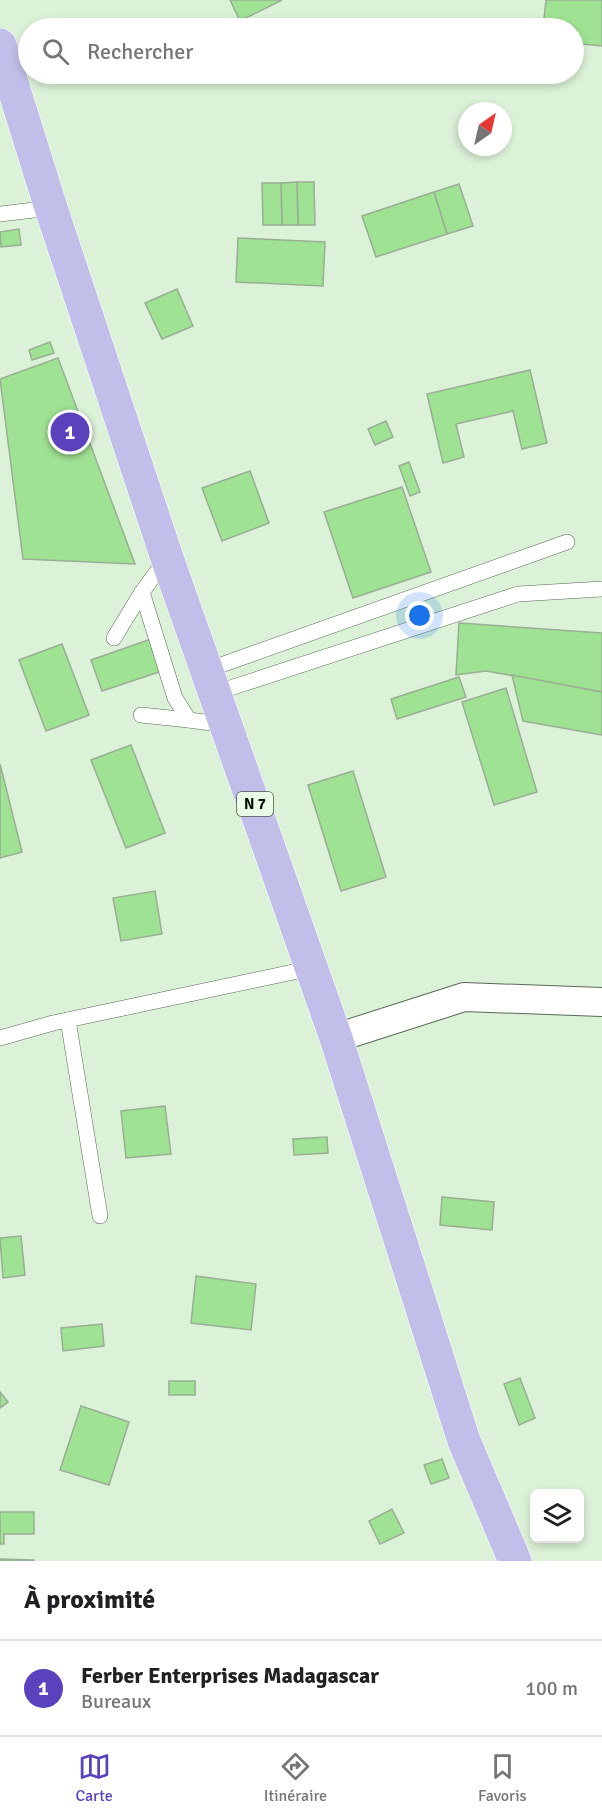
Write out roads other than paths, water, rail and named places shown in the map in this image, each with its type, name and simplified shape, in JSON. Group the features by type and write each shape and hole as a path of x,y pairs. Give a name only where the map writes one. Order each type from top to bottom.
{"main road":[{"name":"N 7","path":"0,45 51,208 167,558 336,1038 464,1441 515,1561"}],"street":[{"path":"336,1038 464,997 602,1002"}],"lane":[{"path":"0,214 51,208"},
{"path":"211,682 567,542"},
{"path":"114,638 142,592 167,558"},
{"path":"211,682 518,594 602,589"},
{"path":"142,592 176,698 189,720"},
{"path":"141,715 227,725"},
{"path":"0,1038 68,1020 312,968"},
{"path":"68,1020 100,1216"}],"place":[{"name":"Ferber Enterprises Madagascar","path":"70,432"}]}
